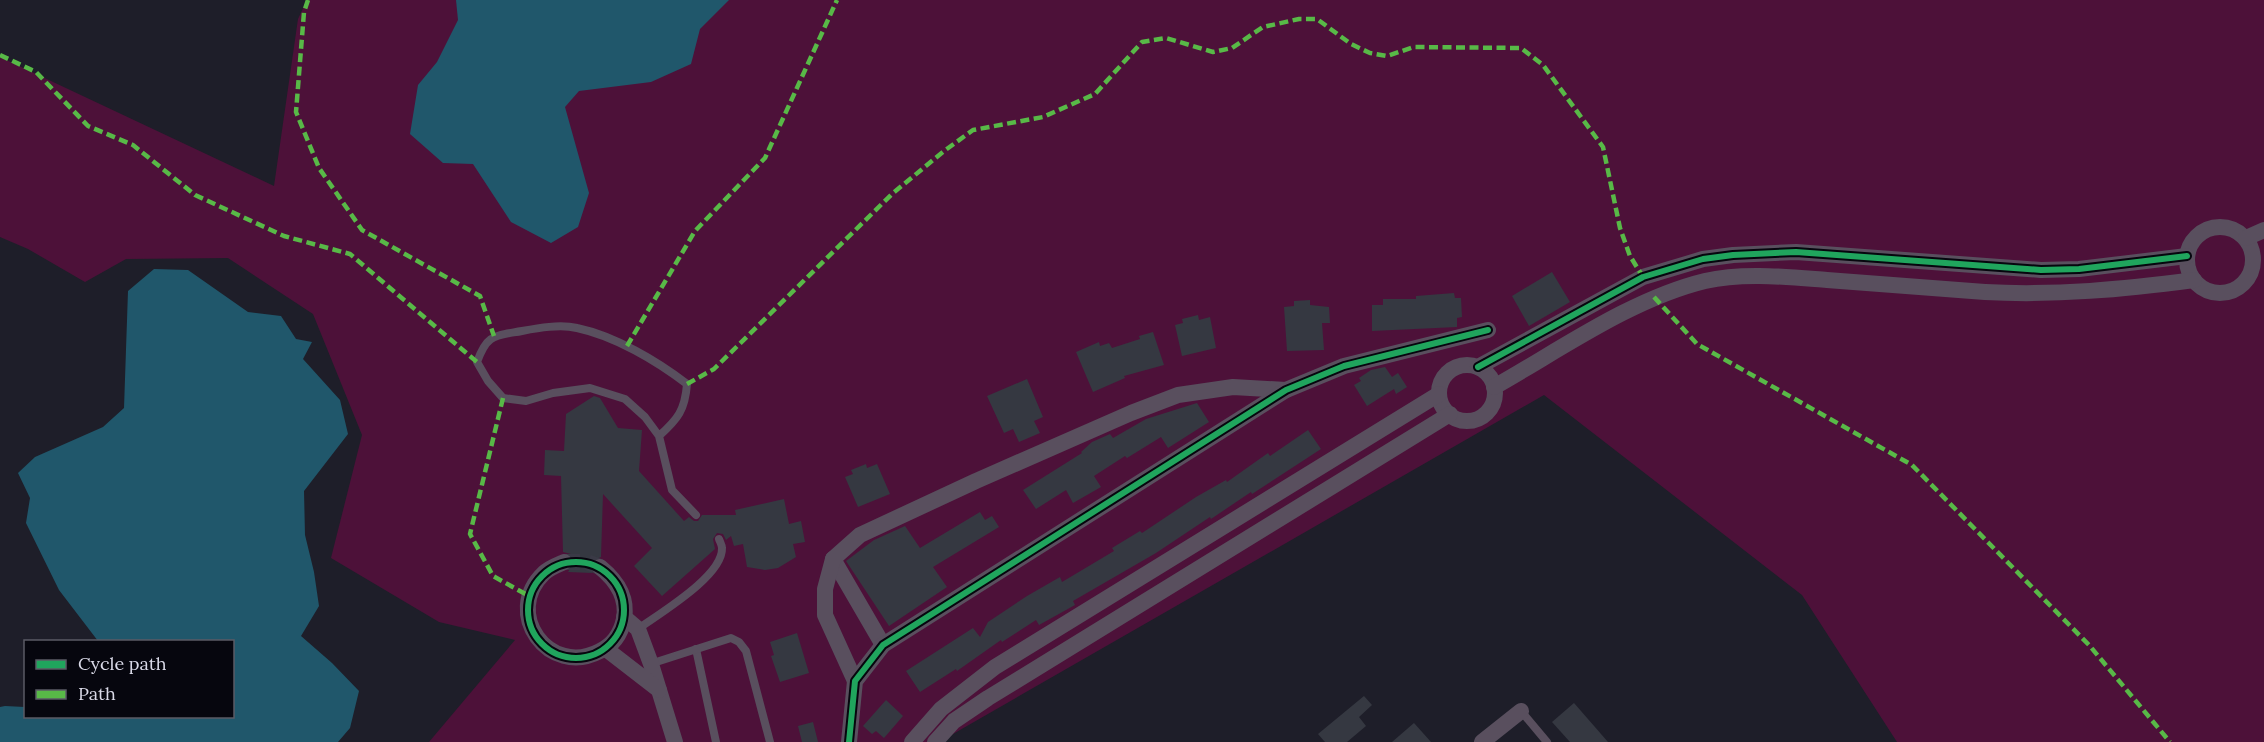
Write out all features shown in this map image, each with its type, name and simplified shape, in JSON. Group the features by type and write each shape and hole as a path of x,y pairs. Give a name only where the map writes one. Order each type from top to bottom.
{"street":[{"path":"2216,226 2227,227 2246,238 2259,256 2249,278 2242,286 2222,294 2201,288 2194,280 2187,264 2190,245 2196,236 2216,226"},
{"path":"2246,238 2264,231"},
{"path":"1478,367 1491,378 1494,387 1493,404 1482,417 1466,420 1450,414 1444,408 1439,394 1440,384 1451,370 1459,366 1478,367 1643,278 1703,259 1796,252 2041,270 2079,269 2187,256"},
{"path":"1494,387 1654,297 1706,281 1749,277 1795,278 1988,292 2060,293 2142,287 2194,280"},
{"path":"1643,278 1654,297"},
{"path":"855,681 883,645 1286,390 1344,366 1488,330"},
{"path":"849,742 855,681 825,615 825,589 833,559 860,535 1007,467 1178,395 1233,387 1286,390"},
{"path":"912,742 941,710 995,667 1439,394"},
{"path":"935,742 954,721 988,698 1450,414"},
{"path":"833,559 883,645"},
{"path":"564,562 546,571 535,582 529,596 527,613 531,630 542,644 556,654 573,658 590,657 606,649 615,640 624,617 624,603 620,589 612,577 600,567"},
{"path":"624,617 638,629 675,742"},
{"path":"606,649 659,690"},
{"path":"1482,742 1521,711"}],"lane":[{"path":"659,436 675,421 685,403 687,384 667,368 627,346 576,327 538,328 494,336 483,346 477,362 488,381 503,398 526,400 590,388 625,399 645,417 659,436 672,490 696,515"},
{"path":"638,629 709,576 720,558 722,548 719,539"},
{"path":"632,670 731,638 739,642 746,651 770,742"},
{"path":"696,649 716,742"},
{"path":"1521,711 1547,742"}],"shaded area":[{"path":"307,0 2264,0 2264,742 1897,742 1802,595 1544,395 939,742 429,742 515,640 439,622 331,558 362,435 313,314 228,258 126,259 85,282 28,249 0,237 0,57 274,186 298,19"}],"water":[{"path":"456,0 729,0 700,29 691,64 651,82 579,91 565,107 589,193 578,227 551,243 511,222 473,164 443,163 410,134 418,85 437,62 458,20"},
{"path":"154,269 188,270 248,312 281,316 296,339 312,342 303,359 340,400 348,434 304,491 305,535 319,606 301,636 359,691 350,728 338,742 0,742 0,707 5,706 24,707 24,718 234,718 234,640 97,640 59,590 26,523 30,498 18,473 35,457 103,427 124,408 128,291"}],"building":[{"path":"1552,272 1570,302 1529,326 1512,296"},
{"path":"1454,293 1455,298 1461,298 1462,317 1457,318 1457,327 1372,331 1372,305 1383,305 1383,299 1416,299 1416,296"},
{"path":"1310,300 1310,305 1329,307 1330,323 1322,323 1324,350 1287,351 1284,307 1294,306 1294,301"},
{"path":"1198,315 1199,320 1210,317 1216,348 1182,356 1175,325 1183,323 1182,319"},
{"path":"1153,332 1164,365 1124,376 1125,378 1093,392 1076,352 1099,342 1100,346 1109,343 1112,348"},
{"path":"1385,367 1392,377 1398,373 1407,387 1396,394 1394,389 1367,406 1354,385 1361,381 1359,378 1371,370"},
{"path":"1027,379 1043,417 1034,421 1040,433 1019,442 1013,429 1004,433 987,396"},
{"path":"594,396 600,398 618,428 642,430 639,471 684,521 689,517 698,521 702,515 736,515 735,510 784,499 789,524 801,521 805,542 793,544 796,557 778,568 765,570 747,567 743,544 734,546 731,536 726,540 723,534 717,533 713,539 715,549 662,596 634,566 652,548 603,494 601,557 592,561 590,566 592,573 568,572 574,563 571,554 563,552 561,476 544,475 545,450 564,451 566,414"},
{"path":"1197,403 1209,422 1168,448 1161,437 1127,458 1125,456 1094,476 1101,487 1073,503 1066,490 1036,509 1023,490 1082,453 1092,442 1110,434 1113,438 1146,419"},
{"path":"1308,430 1321,449 1156,553 1073,601 1075,605 1039,625 1036,620 920,692 906,671 973,628 980,637 988,622 1027,596 1060,577 1062,582 1114,551 1112,548 1140,531 1142,533 1196,497 1226,480 1227,482 1268,453 1270,456"},
{"path":"866,464 867,468 877,464 890,494 858,507 845,477 853,474 851,470"},
{"path":"980,512 985,520 992,516 999,527 933,567 947,587 889,626 846,561 874,540 905,526 920,548"},
{"path":"797,633 809,673 780,682 771,656 774,655 770,642"},
{"path":"1364,696 1372,705 1359,717 1366,726 1347,742 1325,742 1318,734"},
{"path":"886,700 903,716 884,738 876,731 872,734 863,726"},
{"path":"1574,703 1608,742 1570,742 1552,722"},
{"path":"813,722 818,742 802,742 798,726"},
{"path":"1414,723 1431,742 1392,742"}],"tunnel":[{"path":"564,562 587,562 600,567"}],"marked path":[{"path":"308,0 304,12 296,112 319,168 362,230 480,296 494,336"},
{"path":"627,346 695,231 765,158 837,0"},
{"path":"687,384 714,369 892,194 973,130 1043,117 1095,94 1142,42 1166,38 1213,52 1232,48 1263,27 1299,19 1317,19 1351,44 1370,53 1387,56 1414,47 1521,48 1543,65 1603,147 1620,228 1630,256 1643,277"},
{"path":"0,55 36,72 88,126 133,145 195,195 284,236 350,254 477,362"},
{"path":"1654,297 1697,344 1912,465 2089,645 2170,742"},
{"path":"503,398 470,534 493,576 529,596"}],"cycle path":[{"path":"1478,367 1643,277 1703,259 1796,252 2041,270 2079,269 2187,256"},
{"path":"849,742 855,681 883,645 1286,390 1344,366 1488,330"},
{"path":"567,562 585,562 603,570 616,583 624,601 624,610 621,629 603,650 585,658 567,658 549,650 536,637 528,619 528,601 536,583 549,570 567,562"}]}
